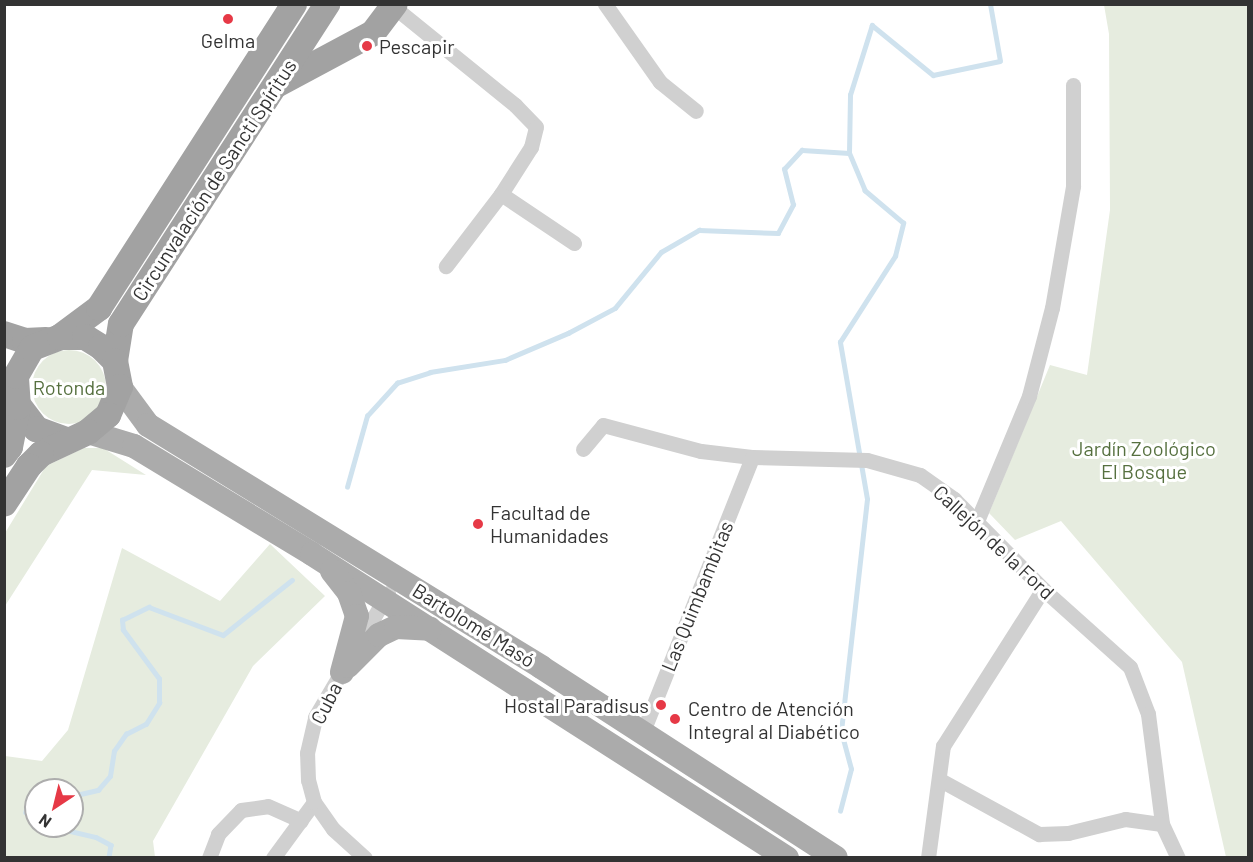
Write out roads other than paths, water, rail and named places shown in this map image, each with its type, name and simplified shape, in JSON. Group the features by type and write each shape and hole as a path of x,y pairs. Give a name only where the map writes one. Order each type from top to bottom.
{"highway":[{"name":"Circunvalación de Sancti Spíritus","path":"53,339 99,308 294,4"},
{"name":"Circunvalación de Sancti Spíritus","path":"115,361 121,324 327,4"},
{"path":"275,86 367,37 395,6"},
{"path":"175,189 205,194"},
{"path":"4,334 25,340 85,338 115,361 120,387 108,415 29,466 4,504"},
{"path":"4,455 10,447 18,407 16,389 21,362 32,348 53,339"},
{"path":"4,382 18,407 36,429 77,436"}],"main road":[{"name":"Bartolomé Masó","path":"120,387 148,425 392,588 642,734 836,858"},
{"name":"Bartolomé Masó","path":"77,436 134,446 312,554 392,588 436,631 787,858"},
{"path":"312,554 349,593 357,616 342,672"},
{"path":"342,672 380,635 396,627 436,631"}],"street":[{"path":"605,4 660,82 696,111"},
{"path":"395,6 515,105 536,127 531,147 501,194 446,266"},
{"path":"977,521 1029,396 1052,308 1073,186 1073,85"},
{"path":"501,194 574,243"},
{"name":"Callejón de la Ford","path":"583,449 603,425 701,451 752,457 867,460 920,475 977,521 1043,589 1130,667 1148,714 1162,824 1178,858"},
{"name":"Las Quimbambitas","path":"642,734 752,457"},
{"name":"Cuba","path":"364,858 333,829 314,802 308,780 307,753 315,717 392,588"},
{"path":"928,858 942,781 943,746 1043,589"},
{"path":"942,781 1040,834 1068,833 1125,819 1162,824"},
{"path":"273,858 314,802"},
{"path":"209,858 218,834 241,810 268,806 301,821"}],"waterway":[{"path":"347,487 367,416 397,383 430,372 505,360 568,333 615,308 661,252 699,230 778,233 793,205 784,169 802,150 849,153 850,95 872,25 933,75 1000,61 990,4"},
{"path":"840,811 851,769 841,731 867,499 840,342 895,256 903,223 865,191 849,153"},
{"path":"84,793 98,790 110,776 114,751 126,734 146,724 159,703 159,679 123,630 122,620 149,607 223,635 292,580"},
{"path":"84,834 96,837 111,845 109,858"}],"place":[{"name":"Gelma","path":"228,19"},
{"name":"Pescapir","path":"367,46"},
{"name":"Facultad de Humanidades","path":"478,524"},
{"name":"Hostal Paradisus","path":"661,705"},
{"name":"Centro de Atención Integral al Diabético","path":"675,719"}],"park label":[{"name":"Rotonda","path":"69,387"},
{"name":"Jardín Zoológico El Bosque","path":"1144,460"}]}
